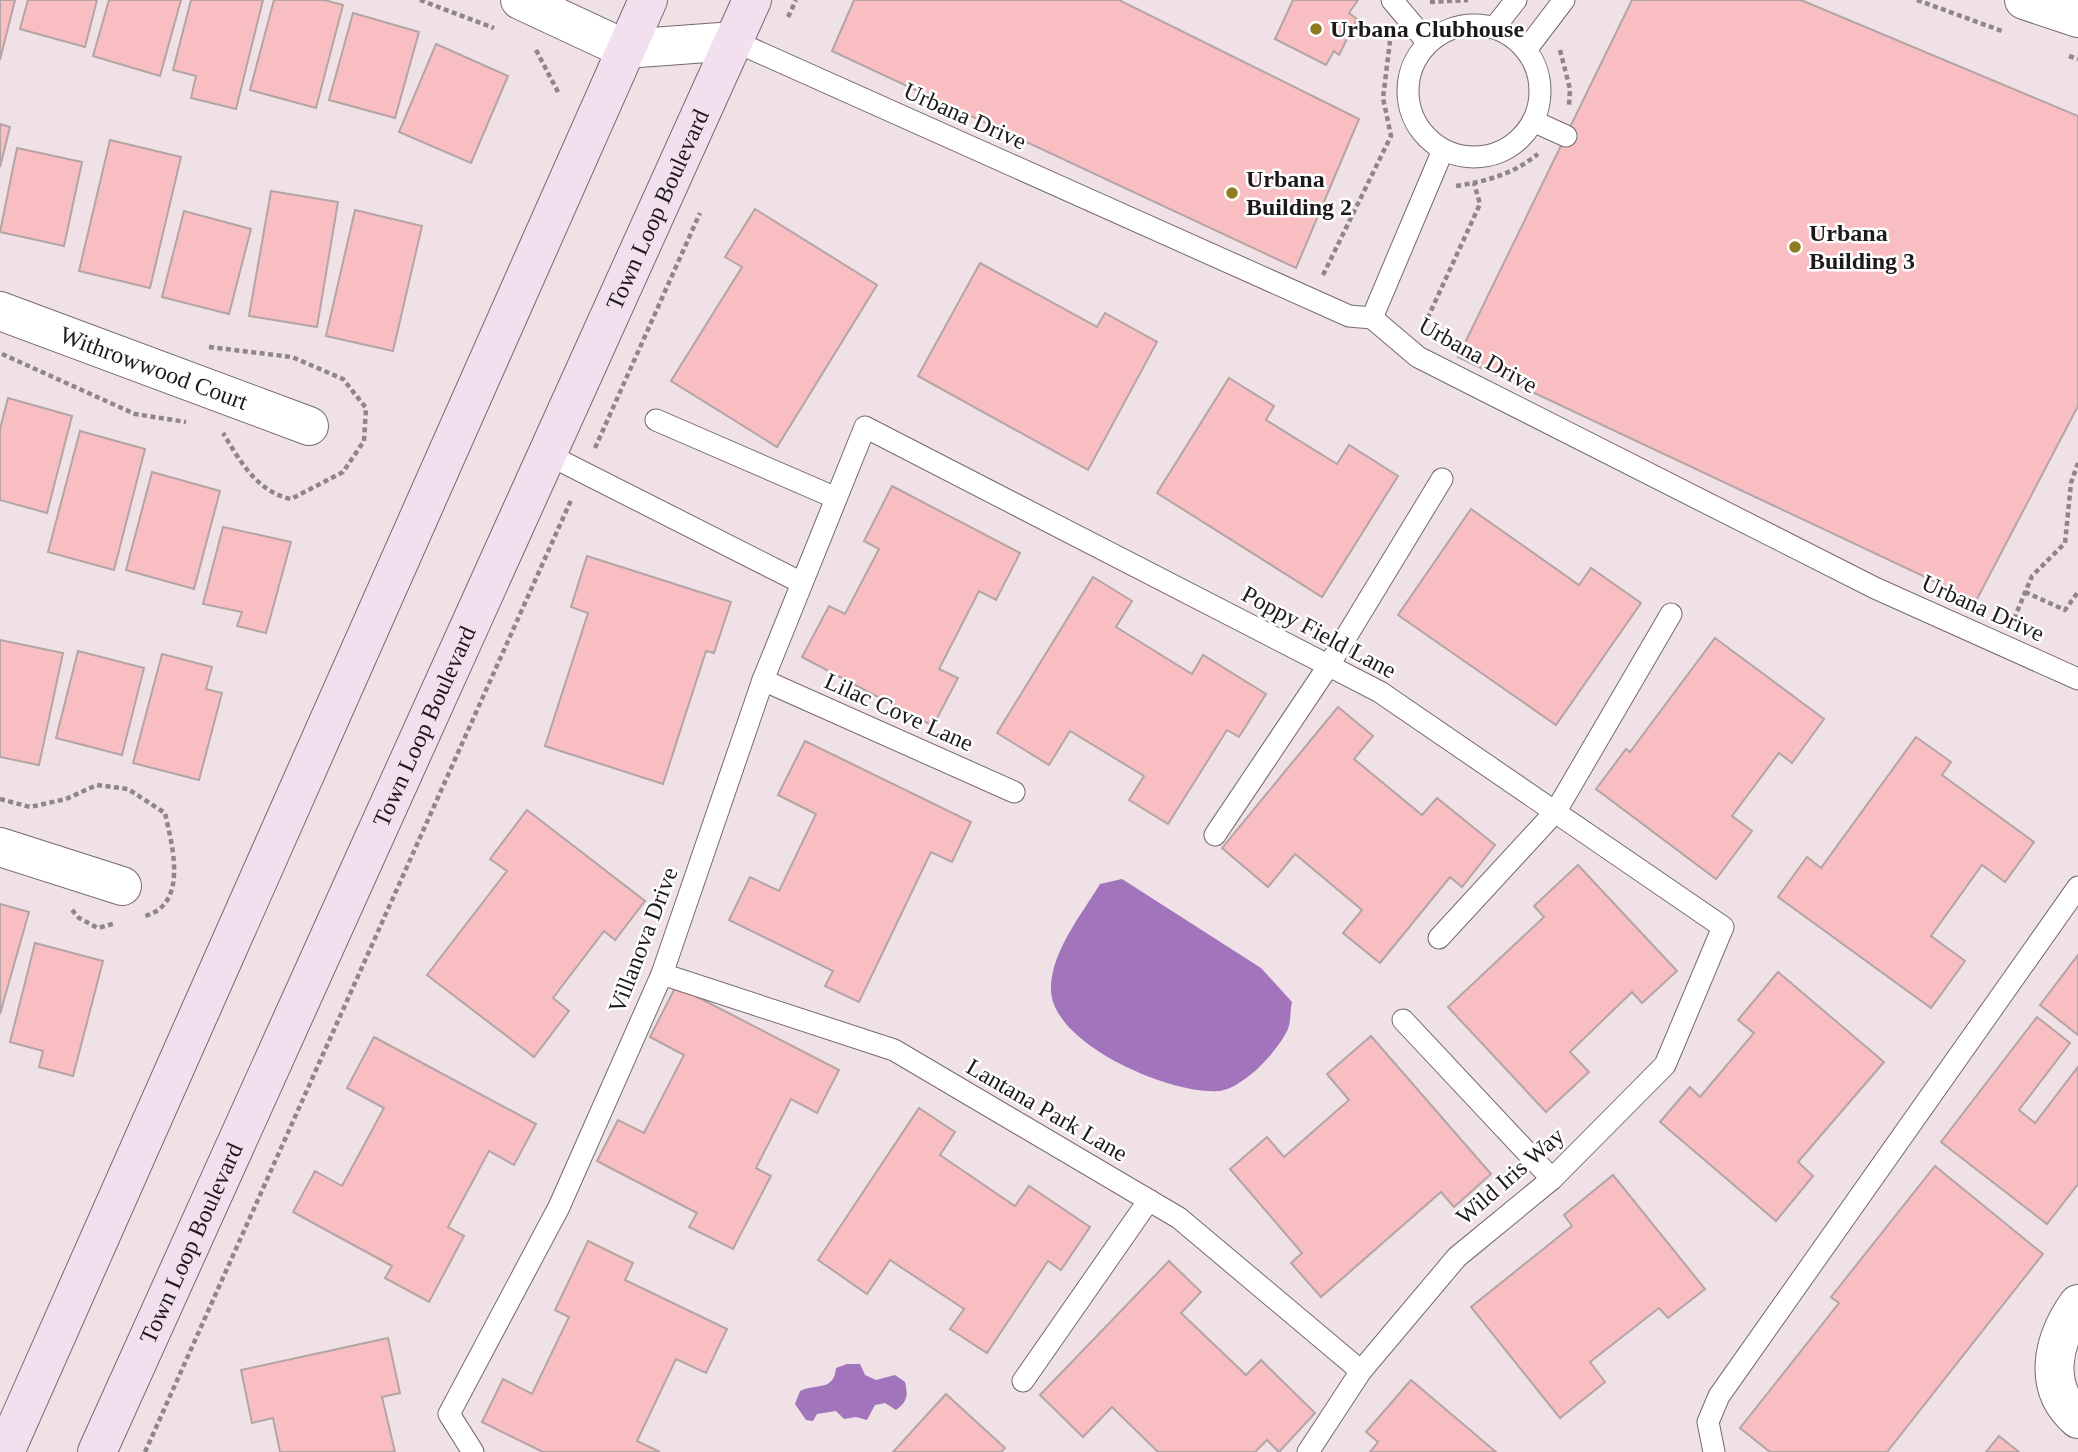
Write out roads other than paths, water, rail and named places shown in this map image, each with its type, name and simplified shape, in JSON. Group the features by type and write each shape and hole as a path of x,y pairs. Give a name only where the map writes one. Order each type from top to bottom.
{"street":[{"path":"5,1452 648,0"},
{"name":"Town Loop Boulevard","path":"97,1452 752,0"},
{"path":"510,15 625,50 734,41"},
{"path":"2019,18 2078,18"},
{"name":"Withrowwood Court","path":"0,311 309,426"},
{"path":"0,847 122,886"},
{"path":"2078,1304 2065,1323 2053,1362 2057,1391 2078,1419"}],"lane":[{"path":"1392,0 1428,43"},
{"path":"1494,28 1516,0"},
{"path":"1525,50 1564,0"},
{"path":"1474,25 1494,28 1511,36 1525,50 1536,70 1541,93 1533,121 1518,141 1496,154 1468,158 1443,150 1424,135 1418,126 1413,117 1408,91 1413,64 1428,43 1447,30 1474,25"},
{"name":"Urbana Drive","path":"734,41 1349,316 1372,318 1418,357 1875,588 2078,679"},
{"path":"1533,121 1566,136"},
{"path":"1372,318 1443,150"},
{"path":"656,420 836,498"},
{"name":"Villanova Drive","path":"473,1452 449,1414 559,1207 662,974 763,680 864,427"},
{"name":"Poppy Field Lane","path":"864,427 1380,692 1723,926"},
{"path":"547,454 802,583"},
{"path":"1214,835 1329,665 1442,479"},
{"path":"1439,937 1556,811 1671,614"},
{"name":"Lilac Cove Lane","path":"763,680 1014,792"},
{"path":"1714,1452 1708,1422 1719,1396 2071,910 2078,887"},
{"name":"Wild Iris Way","path":"1308,1452 1361,1371 1457,1257 1552,1178 1665,1065 1723,926"},
{"name":"Lantana Park Lane","path":"662,974 894,1050 1179,1218 1361,1371"},
{"path":"1403,1020 1552,1178"},
{"path":"1023,1381 1149,1200"}],"place":[{"name":"Urbana Clubhouse","path":"1316,29"},
{"name":"Urbana Building 2","path":"1232,193"},
{"name":"Urbana Building 3","path":"1795,247"}]}
